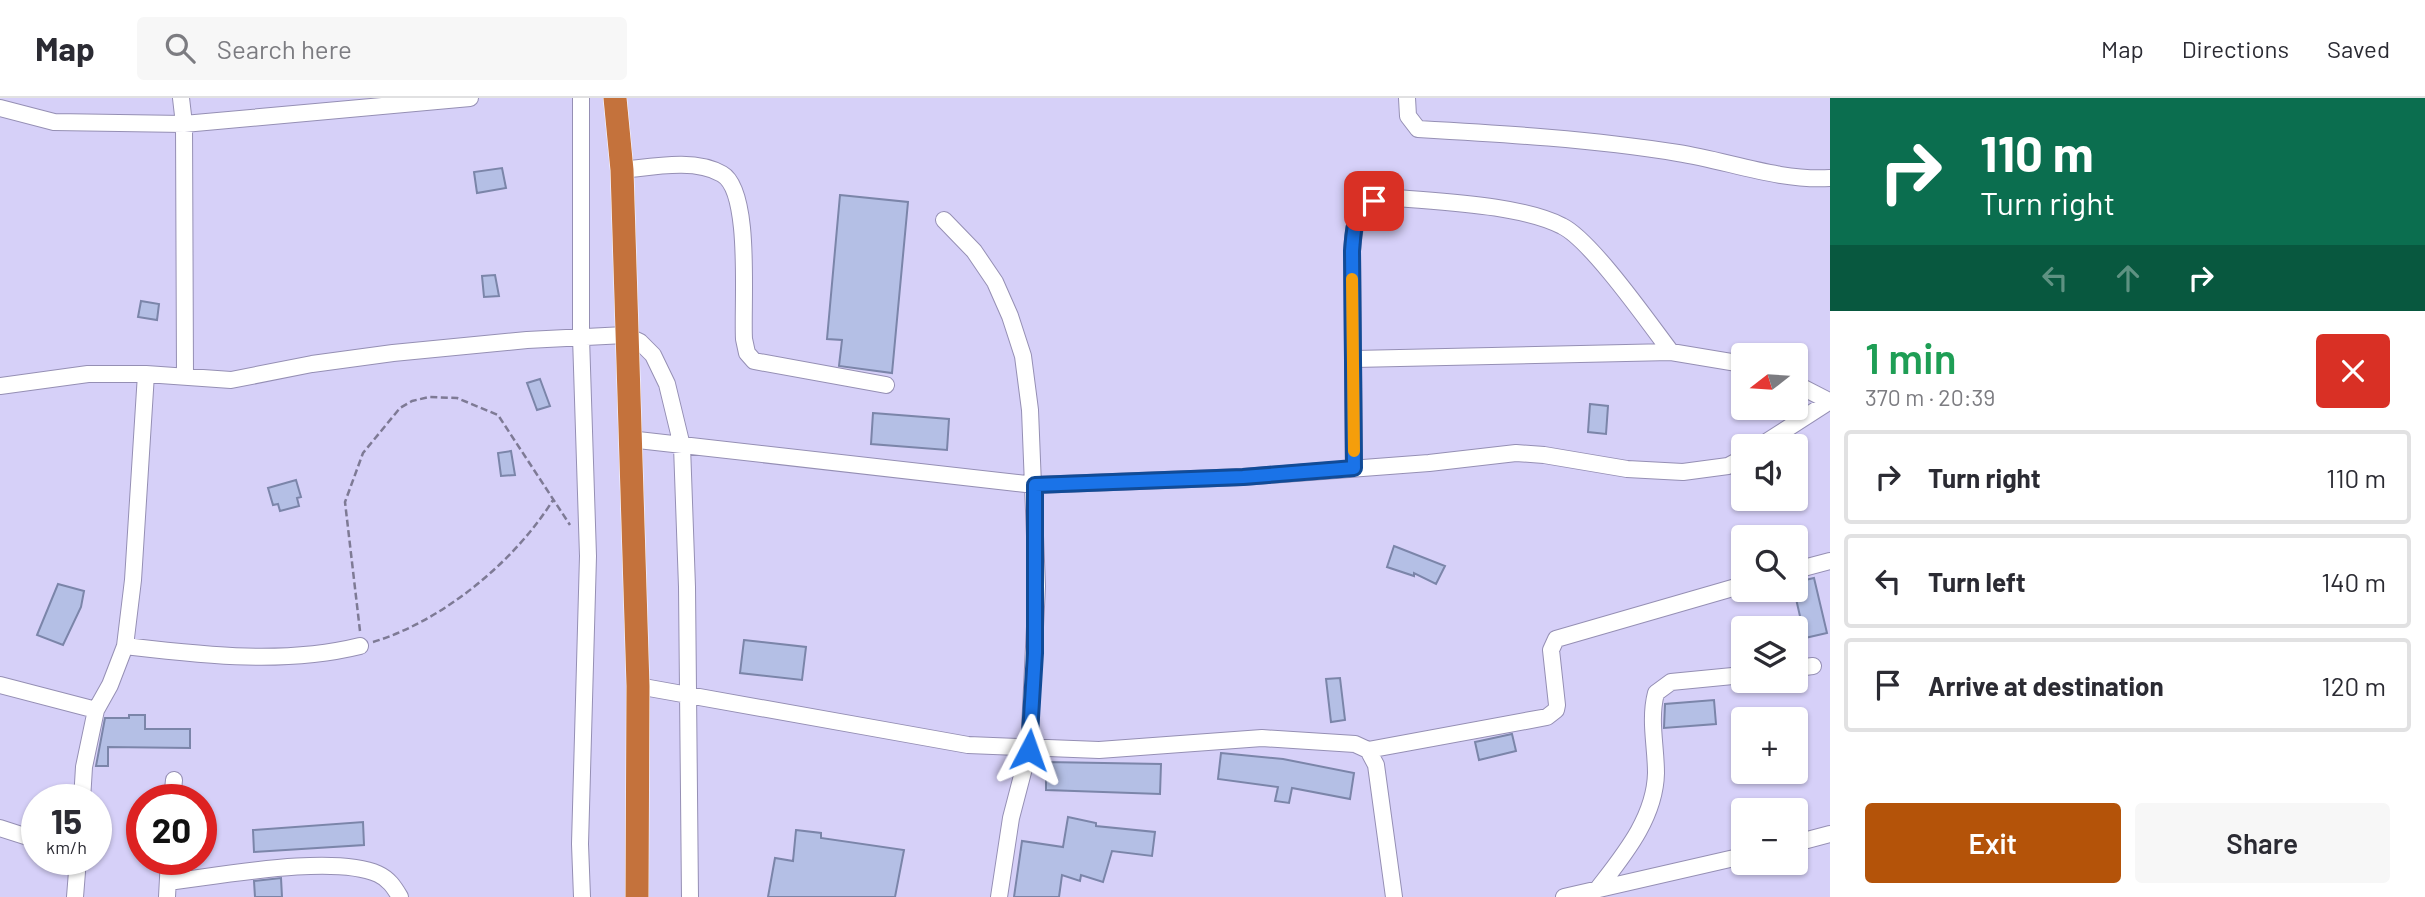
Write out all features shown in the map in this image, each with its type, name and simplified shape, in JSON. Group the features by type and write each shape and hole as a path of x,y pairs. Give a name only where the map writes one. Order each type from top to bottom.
{"highway":[{"path":"615,98 622,170 625,335 638,686 637,897"}],"street":[{"path":"181,98 184,124 184,376"},
{"path":"0,108 54,122 184,124 470,98"},
{"path":"581,98 581,337 588,556 580,844 582,897"},
{"path":"1407,98 1408,116 1418,129 1580,139 1693,156 1745,170 1830,178"},
{"path":"622,170 699,167 720,172 731,180 738,194 743,226 744,339 747,353 754,361 886,385"},
{"path":"1354,468 1352,251 1355,220 1362,207 1387,197 1491,208 1564,226 1586,246 1671,352"},
{"path":"944,220 974,251 995,282 1010,316 1023,356 1035,485 1035,653 1029,750 1011,818 999,897"},
{"path":"0,386 88,374 146,373 232,380 312,364 393,353 625,335 640,342 653,355 673,404 682,446 690,897"},
{"path":"1354,359 1671,352 1731,362"},
{"path":"83,784 96,710 110,685 125,646 133,580 146,373"},
{"path":"1778,434 1829,401 1808,390"},
{"path":"629,439 1035,485 1243,477 1516,453 1544,454 1627,469 1683,472 1731,464"},
{"path":"1808,567 1830,561"},
{"path":"638,686 968,745 1029,750 1099,750 1262,738 1355,744 1368,750 1547,717 1557,705 1550,650 1556,639 1731,588"},
{"path":"125,646 228,656 289,657 319,655 360,646"},
{"path":"1808,667 1813,666"},
{"path":"1596,891 1643,823 1651,797 1656,776 1652,725 1656,693 1671,682 1731,676"},
{"path":"0,685 96,710"},
{"path":"1368,750 1376,765 1394,897"},
{"path":"174,780 174,784"},
{"path":"0,828 21,835"},
{"path":"1808,840 1830,834"},
{"path":"1564,897 1731,859"},
{"path":"168,889 335,867 376,874 390,881 400,897"},
{"path":"75,897 77,875"}],"path":[{"path":"554,500 536,528 467,593 420,623 360,646 345,502 363,453 400,408 429,397 457,398 498,415 554,500 588,556"}],"building":[{"path":"502,168 506,188 477,193 474,172"},
{"path":"840,195 908,202 892,373 839,366 842,340 827,339"},
{"path":"495,275 499,296 484,297 482,276"},
{"path":"141,301 159,304 157,320 138,317"},
{"path":"540,379 550,406 537,410 527,383"},
{"path":"1590,404 1608,406 1606,434 1588,432"},
{"path":"873,413 949,419 947,450 871,444"},
{"path":"511,451 515,475 501,476 498,453"},
{"path":"296,480 301,497 297,498 299,506 280,511 278,504 273,505 268,488"},
{"path":"1394,546 1445,566 1436,584 1414,573 1414,576 1387,567"},
{"path":"1814,578 1827,633 1808,637 1808,616 1800,616 1797,602 1808,602 1808,579"},
{"path":"58,584 84,591 81,607 63,645 37,635"},
{"path":"744,640 806,647 802,680 740,673"},
{"path":"1340,678 1345,720 1331,722 1326,679"},
{"path":"1714,700 1716,724 1664,728 1665,704"},
{"path":"129,715 145,715 145,729 190,729 190,748 108,747 108,766 96,766 105,718 129,718"},
{"path":"1512,734 1516,751 1479,760 1475,742"},
{"path":"1221,753 1283,759 1354,773 1350,799 1292,788 1289,803 1275,801 1278,787 1218,779"},
{"path":"1046,762 1161,764 1160,794 1046,790"},
{"path":"1068,817 1096,823 1096,826 1155,832 1152,856 1112,851 1103,882 1081,875 1080,881 1062,875 1059,897 1014,897 1022,841 1063,847"},
{"path":"363,822 364,845 254,852 253,830"},
{"path":"796,830 821,833 821,838 904,850 895,897 768,897 775,858 793,861"},
{"path":"281,878 282,897 255,897 254,881"}],"slow traffic":[{"path":"1352,279 1354,451"}],"route":[{"path":"1029,750 1037,586 1035,485 1243,477 1354,468 1352,251 1355,220 1362,207 1374,201"}]}
